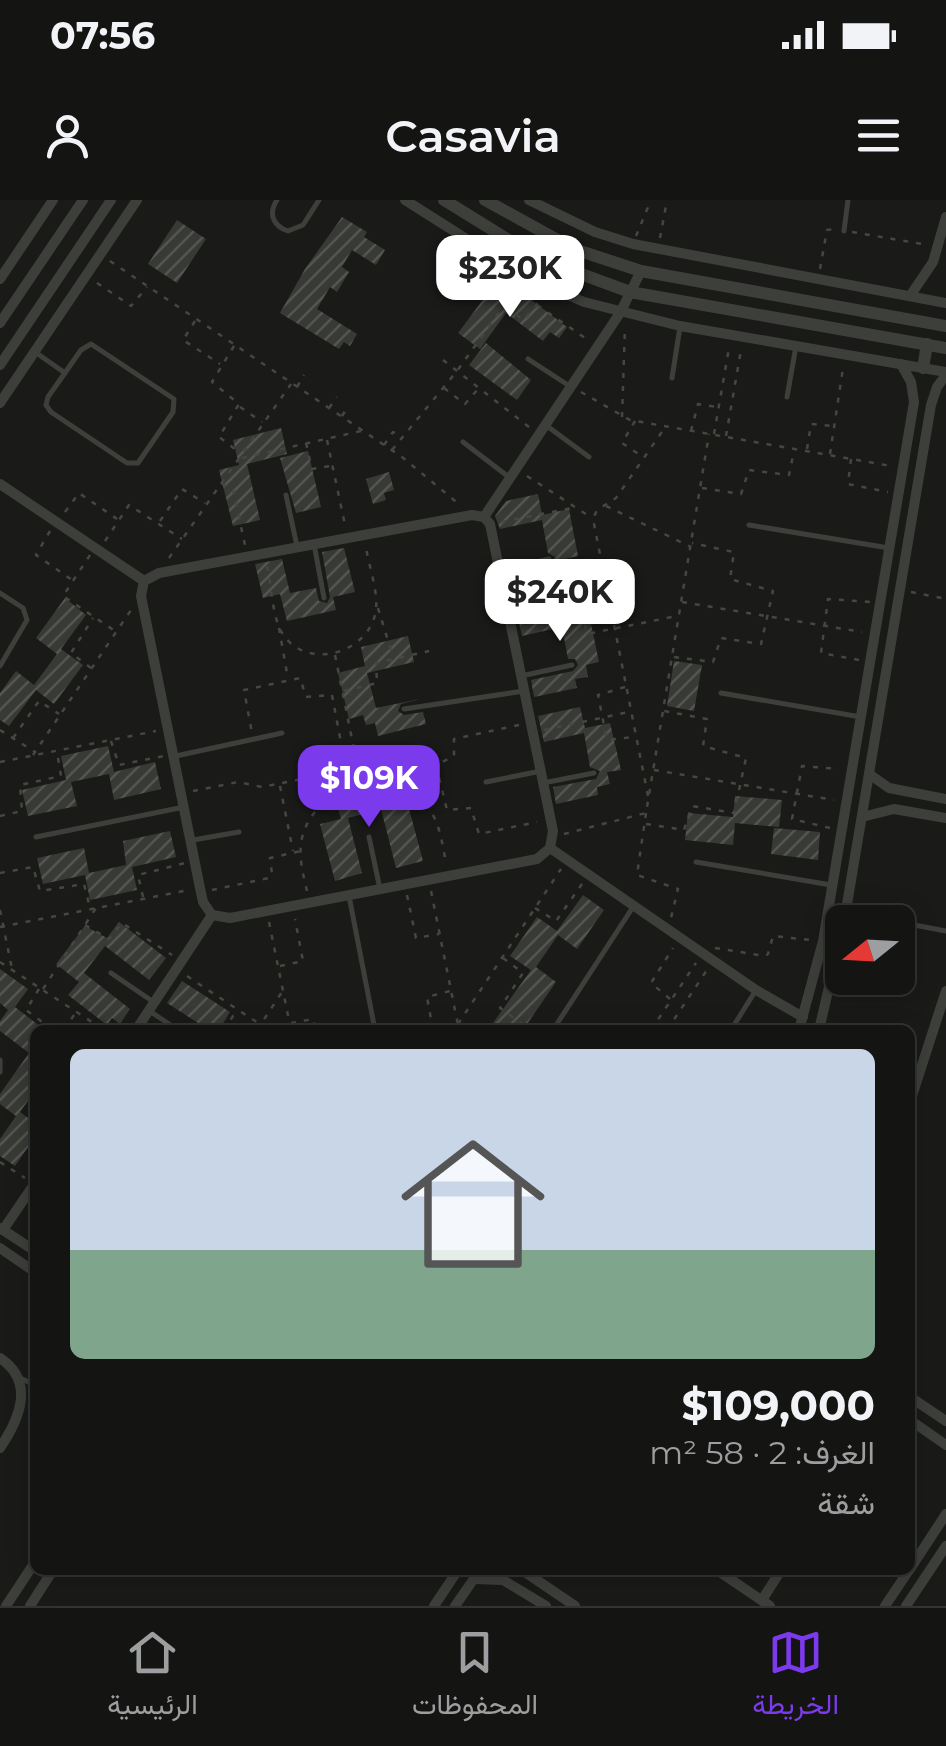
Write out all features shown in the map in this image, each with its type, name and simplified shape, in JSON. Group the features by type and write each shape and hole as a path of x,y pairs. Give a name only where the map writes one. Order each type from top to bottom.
{"street":[{"path":"0,279 53,200"},
{"path":"0,323 83,200"},
{"path":"0,365 111,200"},
{"path":"0,403 137,200"},
{"path":"404,200 524,276 623,314 946,373 931,405 847,905"},
{"path":"444,200 538,258 630,292 946,348"},
{"path":"485,200 574,249 641,271 946,326"},
{"path":"529,200 595,232 633,244 946,303"},
{"path":"910,296 939,247 946,218"},
{"path":"552,842 537,858 230,918 212,915 200,890 140,596 144,580 158,573 364,535 482,519 623,314 641,271"},
{"path":"923,368 927,344"},
{"path":"801,1025 823,941 914,402 911,382 901,364"},
{"path":"0,484 144,580"},
{"path":"482,519 499,570 552,842 567,860 756,990 803,1017"},
{"path":"869,774 889,788 946,799"},
{"path":"862,817 894,809 946,818"},
{"path":"139,1025 212,915"},
{"path":"915,1088 946,990"},
{"path":"820,1025 827,995"},
{"path":"932,1041 946,1043"},
{"path":"30,1190 2,1229 30,1249"},
{"path":"0,1248 30,1269"},
{"path":"0,1358 17,1377 22,1394 20,1412 0,1448"},
{"path":"915,1400 946,1421"},
{"path":"915,1423 946,1444"},
{"path":"915,1561 946,1514"},
{"path":"906,1606 946,1546"},
{"path":"6,1606 30,1570"},
{"path":"30,1606 51,1575"},
{"path":"434,1606 455,1575"},
{"path":"456,1606 476,1575"},
{"path":"481,1575 503,1580 546,1606"},
{"path":"529,1575 575,1606"},
{"path":"724,1575 766,1603 779,1575"},
{"path":"885,1606 906,1575"}],"lane":[{"path":"277,200 272,214 274,222 288,231 303,225 319,200"},
{"path":"844,231 848,200"},
{"path":"672,378 680,326"},
{"path":"97,345 170,394 174,399 173,412 143,459 126,463 48,409 46,401 65,372 86,346 97,345"},
{"path":"786,398 796,346"},
{"path":"34,352 65,372"},
{"path":"528,358 571,386"},
{"path":"542,430 589,456"},
{"path":"463,442 513,473"},
{"path":"286,494 297,547"},
{"path":"749,524 890,548"},
{"path":"314,544 324,598"},
{"path":"499,570 548,559"},
{"path":"0,593 23,608 27,620 0,666"},
{"path":"521,676 572,666"},
{"path":"404,710 524,691"},
{"path":"721,693 861,717"},
{"path":"173,756 282,733"},
{"path":"486,782 594,773"},
{"path":"36,836 184,808"},
{"path":"190,840 239,832"},
{"path":"369,837 380,889"},
{"path":"696,862 832,885"},
{"path":"348,895 374,1025"},
{"path":"557,1025 634,906"},
{"path":"915,925 946,931"},
{"path":"111,973 173,1025"},
{"path":"733,1025 756,990"},
{"path":"0,1060 0,1072"},
{"path":"17,1377 30,1383"}],"path":[{"path":"633,244 651,200"},
{"path":"658,249 667,200"},
{"path":"818,279 827,230 939,247"},
{"path":"100,254 392,450 482,519 575,508"},
{"path":"86,276 131,306 148,286"},
{"path":"392,450 458,371 524,276"},
{"path":"503,306 524,320 550,288"},
{"path":"537,305 598,346"},
{"path":"622,417 623,314"},
{"path":"196,319 183,340 222,365"},
{"path":"668,929 678,890 637,875 700,488 737,336"},
{"path":"726,437 737,336"},
{"path":"235,345 212,382 263,423"},
{"path":"830,455 845,354"},
{"path":"443,360 542,430"},
{"path":"297,386 304,375"},
{"path":"158,573 292,383"},
{"path":"571,386 622,417 903,468"},
{"path":"444,388 465,404 479,388"},
{"path":"328,408 337,397"},
{"path":"691,431 698,404 718,407"},
{"path":"342,417 350,405"},
{"path":"239,406 219,438 242,454"},
{"path":"635,420 622,444 644,458"},
{"path":"806,451 811,424 834,426"},
{"path":"593,519 616,498 666,426"},
{"path":"238,460 362,430"},
{"path":"384,445 393,432 402,437"},
{"path":"326,439 347,538"},
{"path":"306,444 312,469 332,465"},
{"path":"700,488 739,494 747,470 789,476 794,449"},
{"path":"851,459 848,484 899,494"},
{"path":"513,473 593,519 648,798"},
{"path":"221,483 233,490 248,556"},
{"path":"158,524 182,489 206,504"},
{"path":"73,581 36,555 78,492 119,520"},
{"path":"117,632 63,596 73,581 129,504 182,539"},
{"path":"605,505 691,545 734,552 730,579 772,589 761,644 719,639 714,661 710,662 672,656"},
{"path":"364,535 376,604 393,659"},
{"path":"264,554 288,680"},
{"path":"604,580 577,587 587,634 679,616"},
{"path":"900,590 946,599"},
{"path":"34,754 140,596"},
{"path":"870,662 821,653 824,626 830,598 880,603"},
{"path":"681,602 875,634"},
{"path":"279,626 296,647 322,655 335,653 360,641 369,630 376,604"},
{"path":"510,625 609,606"},
{"path":"92,669 71,654 94,617"},
{"path":"342,692 378,683 374,664 429,651"},
{"path":"335,653 361,786"},
{"path":"626,687 598,694 608,740 636,736"},
{"path":"13,738 39,701 60,715"},
{"path":"646,824 684,830 692,806 734,813 745,757 703,746 707,719 663,710"},
{"path":"533,732 631,712"},
{"path":"0,762 168,729"},
{"path":"0,730 34,754"},
{"path":"111,740 119,765 173,756"},
{"path":"0,816 22,811 20,784 61,776 57,750"},
{"path":"842,830 793,821 796,794 802,766 852,771"},
{"path":"653,770 846,802"},
{"path":"309,903 300,852 303,835 318,807 345,789 378,783 396,785 425,803 440,833 448,876"},
{"path":"280,784 293,853"},
{"path":"552,842 646,813"},
{"path":"2,927 268,878 272,874 270,858 300,852"},
{"path":"143,899 138,874 194,860"},
{"path":"458,1024 567,860"},
{"path":"0,873 33,866 40,891 84,884 93,909 26,1010 47,1025"},
{"path":"535,908 557,920 589,874"},
{"path":"429,880 458,1024"},
{"path":"405,884 416,938 440,934"},
{"path":"278,966 304,959 292,906"},
{"path":"0,910 12,970"},
{"path":"267,911 290,1024 314,1019 315,1025"},
{"path":"85,925 109,939 122,923 261,1024 283,991"},
{"path":"671,1000 651,985 684,941 764,956 776,936 823,941"},
{"path":"654,1025 702,953"},
{"path":"502,957 523,973 500,1008 522,1025"},
{"path":"660,1016 671,1023 713,961"},
{"path":"0,962 96,1025"},
{"path":"432,1025 427,997 451,991"},
{"path":"228,1025 237,1009"},
{"path":"67,1025 76,1012"},
{"path":"0,1162 30,1181"}],"building":[{"path":"342,217 367,232 364,237 385,250 376,265 352,250 342,267 349,272 337,292 330,287 317,309 357,334 350,346 344,342 339,349 280,313"},
{"path":"177,220 206,239 177,283 148,264"},
{"path":"521,292 567,327 559,338 550,332 543,341 506,313 480,349 458,333 488,293 509,309"},
{"path":"486,343 531,380 517,400 469,365"},
{"path":"281,428 287,454 247,464 260,520 233,526 219,470 239,465 233,440"},
{"path":"308,451 321,507 296,513 280,458"},
{"path":"389,472 394,490 384,493 386,500 373,504 366,479"},
{"path":"538,494 542,515 569,509 578,556 565,559 568,570 555,573 557,581 512,590 509,574 551,565 555,557 548,553 542,520 500,529 495,516 506,501"},
{"path":"344,548 355,592 333,597 336,610 287,621 280,594 263,598 255,564 282,559 290,593 316,588 319,601 327,603 330,597 322,552"},
{"path":"65,598 86,615 61,649 83,665 54,704 36,690 9,726 0,720 0,693 16,671 34,685 57,654 36,638"},
{"path":"560,599 566,624 590,619 599,662 586,665 588,677 575,679 577,688 534,697 531,680 573,671 578,665 575,659 568,659 562,627 522,636 516,609"},
{"path":"408,636 414,662 367,673 376,708 420,699 401,704 398,711 404,715 423,712 426,724 378,736 375,723 366,725 363,715 349,719 338,673 365,666 361,647"},
{"path":"674,661 702,665 694,711 667,706"},
{"path":"580,707 585,728 610,723 621,770 607,772 610,784 597,787 598,795 556,804 553,787 596,779 600,771 590,767 584,733 544,742 538,716"},
{"path":"108,746 114,772 155,762 161,789 114,800 109,774 71,782 77,806 28,816 22,790 66,780 61,756"},
{"path":"383,781 391,810 408,805 423,861 396,868 381,809 348,818 362,873 335,881 320,824 341,819 334,794"},
{"path":"735,796 782,800 779,827 735,823 733,845 685,840 688,813 733,817"},
{"path":"774,828 820,832 818,860 771,854"},
{"path":"170,831 176,857 132,867 137,890 90,900 85,875 43,884 37,858 84,848 89,873 126,865 123,841"},
{"path":"583,895 604,910 577,949 558,935 536,967 556,982 526,1025 492,1025 531,970 510,956 537,917 557,931"},
{"path":"119,922 166,958 149,980 105,946 84,973 130,1009 120,1024 112,1018 107,1025 68,995 79,982 56,964 85,926 107,938"},
{"path":"0,969 28,989 15,1007 38,1025 30,1025 30,1098 20,1112 30,1119 30,1144 15,1166 0,1156 0,1139 16,1116 0,1104 0,1094 29,1053 0,1031 0,1021 8,1010 0,1003"},
{"path":"182,981 230,1012 222,1025 201,1025 167,1003"}]}
